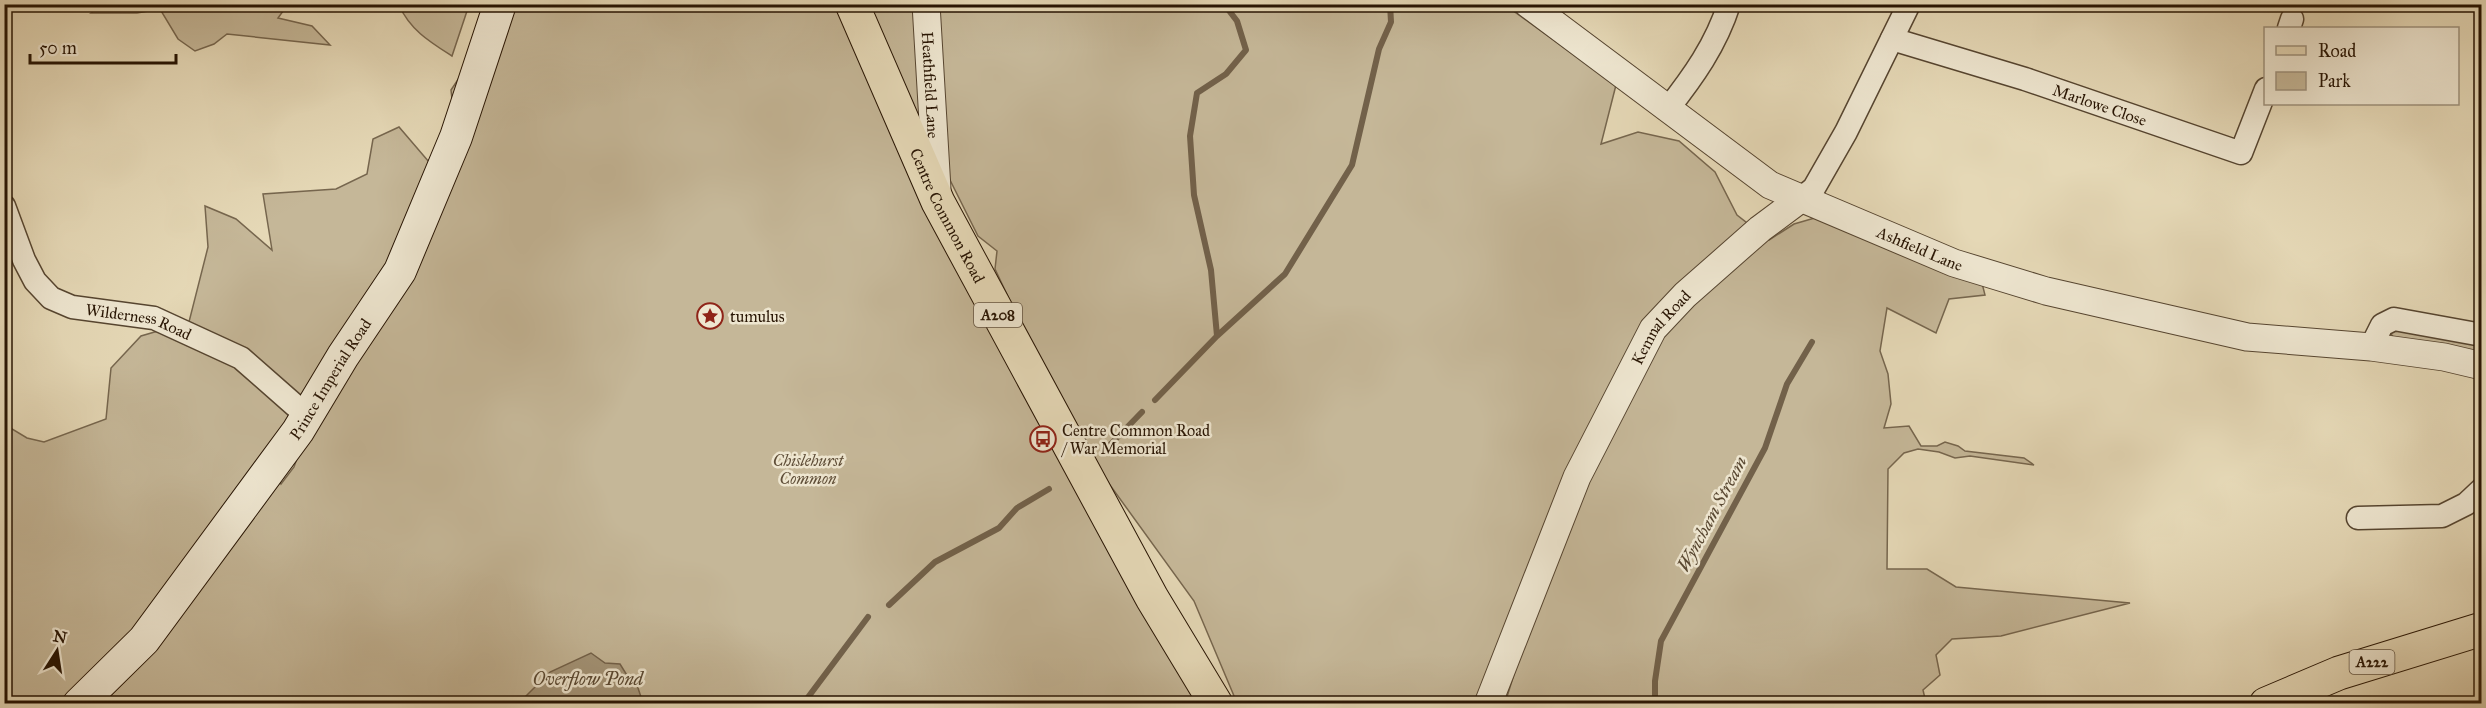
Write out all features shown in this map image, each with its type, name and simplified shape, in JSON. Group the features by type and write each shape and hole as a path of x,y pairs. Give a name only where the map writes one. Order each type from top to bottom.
{"main road":[{"name":"Prince Imperial Road","path":"79,704 144,640 307,416 400,271 456,137 500,4"},
{"name":"Centre Common Road","path":"852,4 938,202 1152,598 1216,704"},
{"name":"A222","path":"2266,704 2339,673 2481,629"}],"street":[{"name":"Heathfield Lane","path":"926,4 938,202"},
{"name":"Ashfield Lane","path":"1528,4 1770,186 1954,263 2046,291 2247,337 2371,347 2444,357 2481,366"},
{"path":"1667,110 1702,65 1729,4"},
{"name":"Kemnal Road","path":"1488,704 1577,477 1653,329 1685,295 1760,230 1814,188 1846,132 1909,4"},
{"name":"Marlowe Close","path":"1892,39 2025,79 2241,153 2264,92"},
{"name":"Wilderness Road","path":"4,206 24,260 36,281 51,298 72,307 154,318 241,358 307,416"},
{"path":"2371,347 2382,325 2394,319 2481,335"},
{"path":"2358,518 2442,516 2466,504 2481,489"}],"green space":[{"path":"101,4 286,5 278,18 312,26 330,45 227,34 214,44 195,51 178,39 160,9 137,13 91,13"},
{"path":"399,5 469,5 452,56 415,28"},
{"name":"Chislehurst Common","path":"508,5 850,5 1204,703 5,703 4,424 27,438 44,442 106,419 111,368 141,336 189,322 208,247 205,206 236,219 272,250 263,194 336,189 367,174 373,139 399,127 429,162 454,118 451,90","holes":["290,412 304,439 294,467 281,484 275,472"]},
{"path":"867,5 1505,5 1616,85 1601,144 1638,132 1679,141 1715,172 1737,215 1769,240 1794,224 1818,217 1982,283 1985,295 1949,299 1936,333 1887,308 1880,351 1888,374 1891,404 1884,428 1909,426 1921,446 1937,446 1945,442 1965,451 2024,458 2034,465 1970,456 1955,458 1939,452 1918,449 1904,453 1888,469 1887,569 1927,569 1956,587 2130,603 2001,636 1952,639 1936,655 1940,675 1923,690 1926,703 1505,703 1516,668 1484,703 1237,703 1194,601 1094,463 1063,413 995,269 997,251 978,236 920,120"},
{"path":"2392,329 2481,343 2481,357 2394,338 2391,334"}],"water":[{"name":"Overflow Pond","path":"591,653 605,663 620,664 628,677 636,682 643,703 519,703 550,672"}],"waterway":[{"path":"1155,400 1217,336 1211,270 1194,195 1190,136 1197,93 1226,74 1246,50 1237,21 1224,4"},
{"path":"1217,336 1285,274 1352,165 1379,49 1391,22 1390,4"},
{"name":"Wyncham Stream","path":"1655,704 1655,681 1661,641 1765,448 1787,384 1812,342"},
{"path":"1106,449 1142,412"},
{"path":"889,605 935,562 999,528 1017,508 1049,489"},
{"path":"803,704 868,617"}],"place":[{"name":"tumulus","path":"710,316"},
{"name":"Centre Common Road / War Memorial","path":"1043,439"}]}
